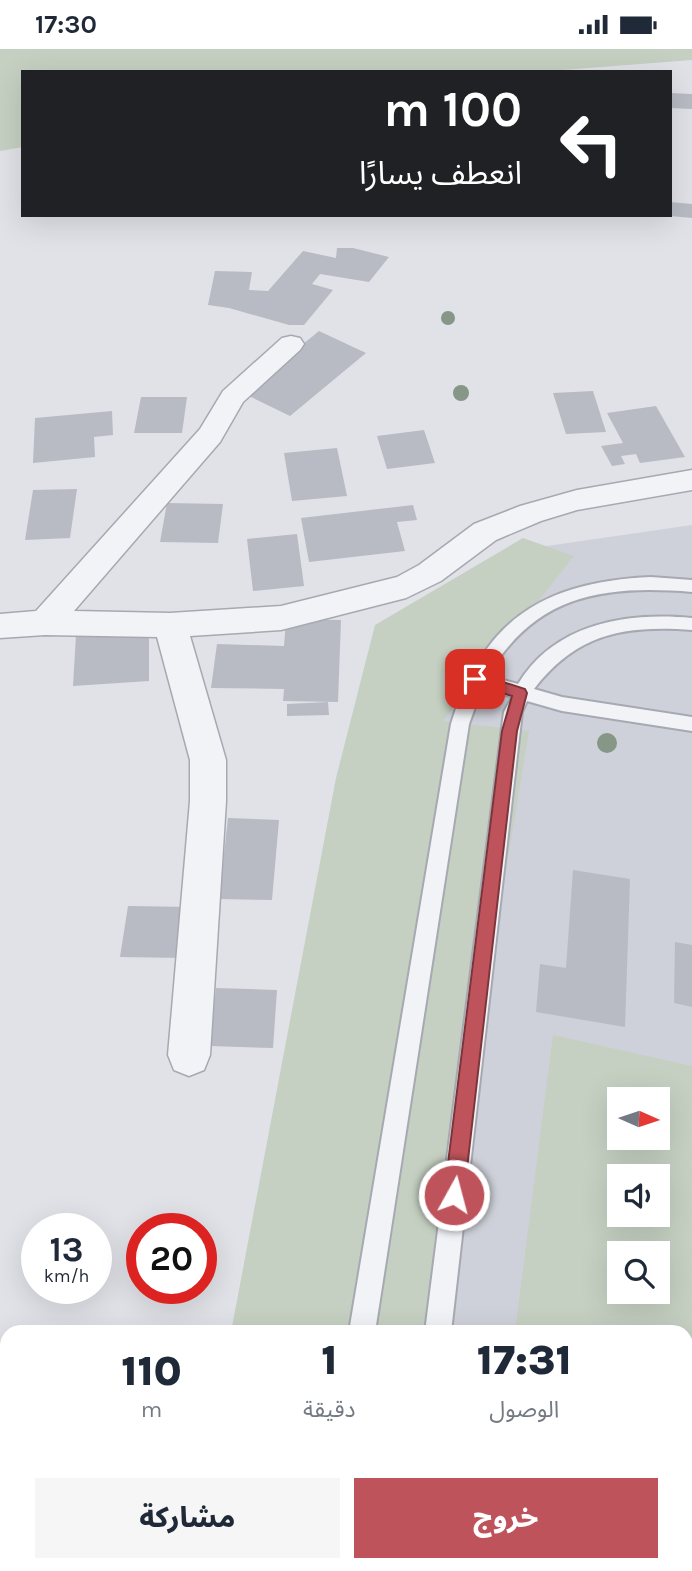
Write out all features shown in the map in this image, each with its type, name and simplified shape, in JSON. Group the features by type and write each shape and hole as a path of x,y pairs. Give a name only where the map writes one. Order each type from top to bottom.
{"street":[{"path":"46,623 209,435 233,397 291,344"},
{"path":"0,626 46,623 170,625 281,618 406,586 430,573 485,532 531,513 577,501 692,480"},
{"path":"170,625 208,760 208,801 189,1055"}],"lane":[{"path":"363,1325 460,725 475,679 510,631 538,608 558,598 577,590 620,582 664,582 692,586"},
{"path":"439,1325 509,731 520,693 543,662 567,644 596,631 638,622 692,624"},
{"path":"475,679 562,704 692,724"}],"shaded area":[{"path":"692,525 692,1325 348,1325 362,725 547,546"}],"green space":[{"path":"0,49 692,49 692,60 563,70 21,70 21,147 0,151"},
{"path":"523,538 574,556 443,721 529,731 431,1325 232,1325 336,778 375,625"},
{"path":"553,1035 692,1066 692,1325 516,1325"}],"building":[{"path":"672,93 692,94 692,109 672,108"},
{"path":"672,202 692,204 692,218 672,216"},
{"path":"337,248 353,248 389,257 369,282 320,274 312,284 333,290 304,325 289,325 229,308 208,305 215,271 252,272 249,290 268,291 303,251 336,258"},
{"path":"319,331 366,353 290,416 243,393"},
{"path":"593,391 606,432 566,434 553,393"},
{"path":"141,397 187,397 182,433 134,433"},
{"path":"656,406 685,457 640,463 636,454 621,456 625,464 612,466 601,446 623,443 607,413"},
{"path":"112,411 113,435 94,437 95,457 33,463 35,418"},
{"path":"424,430 435,463 387,469 377,436"},
{"path":"337,448 347,496 292,501 284,453"},
{"path":"77,489 70,538 25,540 33,490"},
{"path":"167,503 223,504 218,543 160,542"},
{"path":"413,505 417,520 397,522 405,551 309,562 301,518"},
{"path":"297,534 304,586 253,591 247,539"},
{"path":"286,619 341,620 338,702 283,701 284,689 211,688 217,644 284,646"},
{"path":"149,630 149,681 73,686 76,635"},
{"path":"328,702 329,715 287,716 287,704"},
{"path":"228,818 279,820 272,900 219,899"},
{"path":"573,870 630,879 625,1027 536,1012 540,964 566,968"},
{"path":"128,906 191,907 185,958 120,957"},
{"path":"675,942 692,945 692,1007 674,1003"},
{"path":"216,988 277,990 273,1048 210,1046"}],"route":[{"path":"454,1195 509,731 520,693 475,679"}]}
